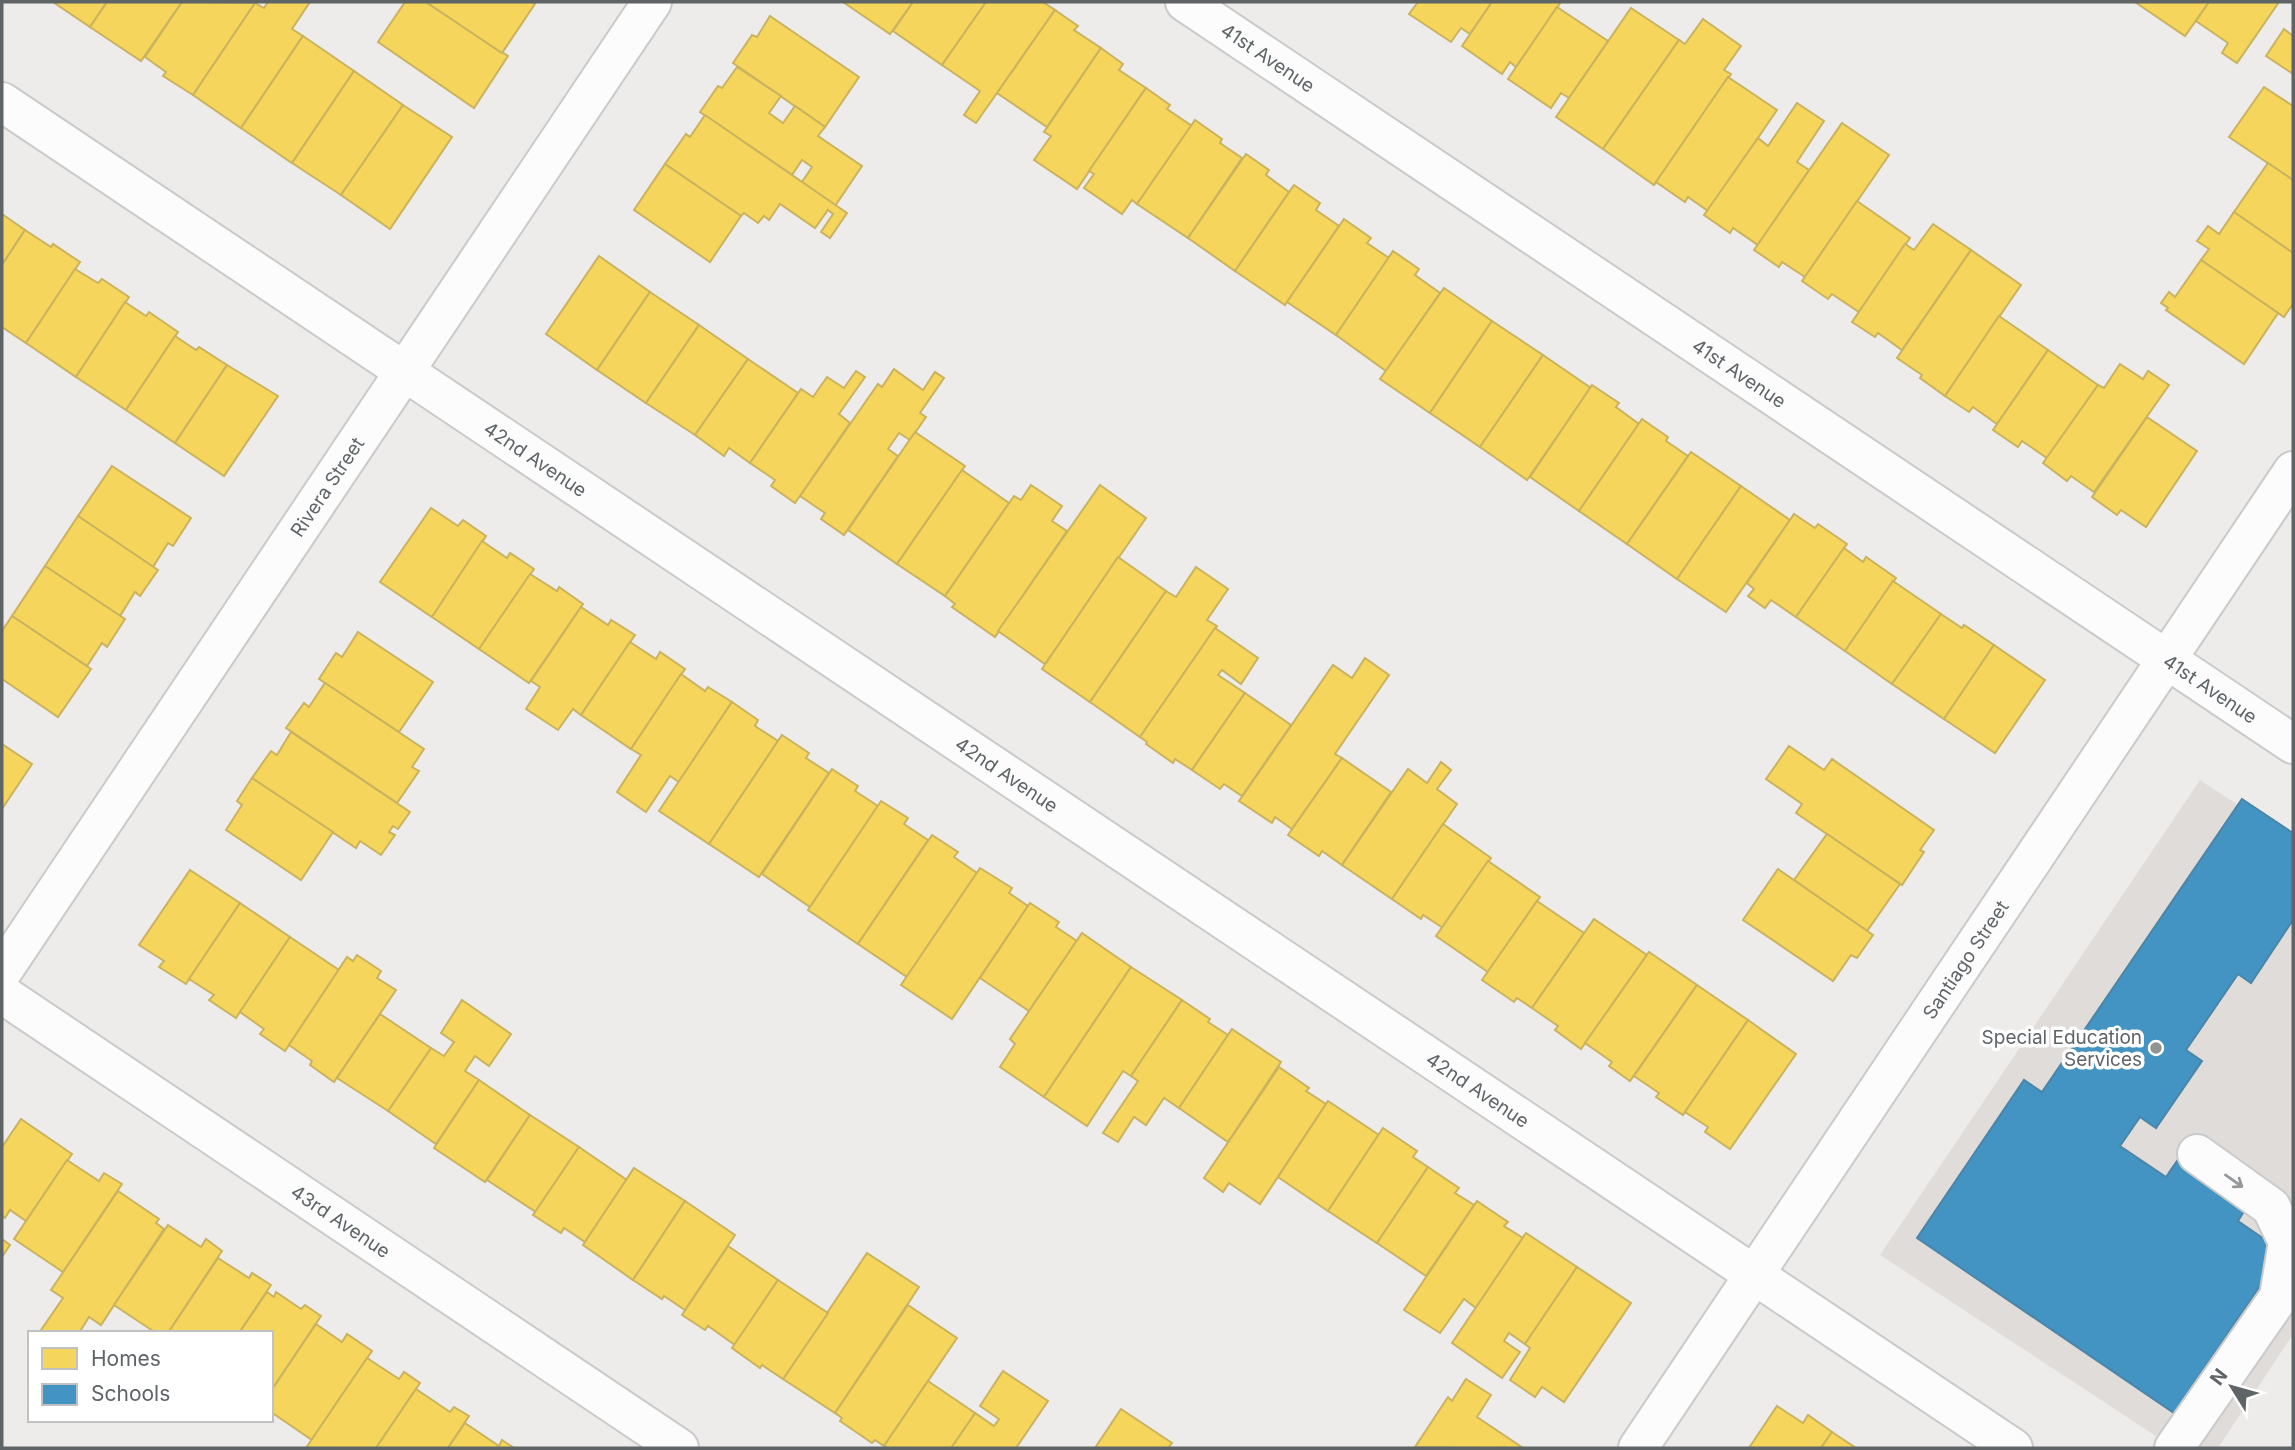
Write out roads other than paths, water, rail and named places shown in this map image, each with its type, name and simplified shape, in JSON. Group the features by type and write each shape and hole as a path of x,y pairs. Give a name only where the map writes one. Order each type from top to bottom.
{"street":[{"name":"Rivera Street","path":"2,972 652,2"},
{"name":"41st Avenue","path":"1185,2 2293,744"},
{"name":"42nd Avenue","path":"2,102 2013,1448"},
{"name":"Santiago Street","path":"1638,1448 2293,471"},
{"name":"43rd Avenue","path":"2,994 679,1448"},
{"path":"2174,1448 2279,1297 2288,1242 2271,1207 2197,1154"}],"place":[{"name":"Special Education Services","path":"2156,1048"}]}
